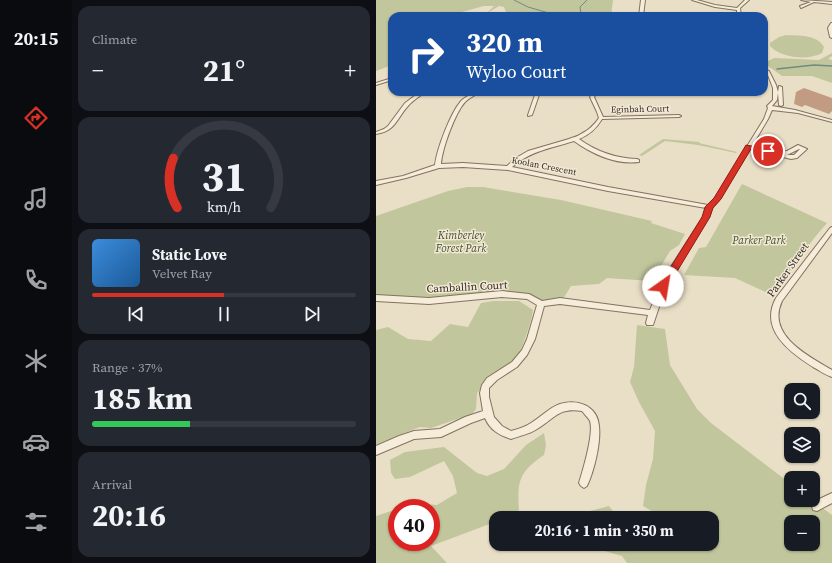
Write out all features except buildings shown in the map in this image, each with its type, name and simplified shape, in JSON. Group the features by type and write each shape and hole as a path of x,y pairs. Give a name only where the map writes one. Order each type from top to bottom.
{"street":[{"path":"642,12 643,0"},
{"path":"694,0 711,5 738,9"},
{"path":"738,12 740,4 747,0"},
{"path":"803,0 832,3"},
{"path":"801,7 813,2"},
{"path":"705,8 711,5"},
{"path":"832,24 830,28 832,37"},
{"path":"768,74 776,83 781,98 781,108"},
{"path":"376,84 388,80"},
{"path":"650,323 652,313 663,286 706,217 709,207 717,199 766,119 776,94 776,83"},
{"path":"376,133 387,131 391,128 405,106 418,96"},
{"path":"438,166 441,150 459,108 471,96"},
{"path":"530,115 537,96"},
{"path":"508,168 515,160 526,153 574,138 590,131 599,123 601,118 599,108 592,100 593,96"},
{"path":"771,106 832,121"},
{"path":"766,119 781,108"},
{"name":"Eginbah Court","path":"601,118 679,116"},
{"path":"574,138 600,155 637,161"},
{"path":"749,147 778,153"},
{"name":"Koolan Crescent","path":"376,183 404,177 438,166 463,165 508,168 608,189 709,207"},
{"name":"Parker Street","path":"832,229 779,300 775,311 775,316 778,330 787,343 799,353 832,374"},
{"name":"Camballin Court","path":"376,298 430,301 502,294 529,297 541,304"},
{"path":"584,483 589,466 595,432 595,422 590,414 584,408 572,406 560,408 533,427 512,435 501,432 493,425 488,413 484,393 487,384 495,376 509,369 519,360 526,350 541,304 560,301 652,313"},
{"path":"376,452 402,439 414,435 441,433 468,420 488,413"},
{"path":"820,504 832,498"}],"green space":[{"path":"376,0 613,0 612,12 506,12 504,7 499,6 488,12 494,6 484,6 462,12 388,12 388,66 376,71"},
{"path":"786,35 807,36 817,40 824,47 822,53 810,57 795,57 781,53 770,46 770,43 779,37"},
{"path":"832,53 832,56 828,59 832,60 832,83 812,76 782,76 768,66 768,61 774,58 819,60"},
{"path":"663,139 700,142 699,143 737,152 665,141 642,156 639,155"},
{"name":"Parker Park","path":"742,184 827,223 772,295 735,278 684,275 699,248 706,247"},
{"name":"Kimberley Forest Park","path":"467,187 483,187 561,200 652,221 651,223 685,234 679,245 670,251 652,281 607,278 599,284 571,286 563,299 541,301 533,296 484,293 440,298 376,295 376,216 448,191"},
{"path":"493,301 519,301 533,310 525,338 513,363 477,393 476,409 472,414 431,428 420,427 396,436 376,447 376,330 388,327 408,339 431,341 450,324 468,327 481,303"},
{"path":"637,325 665,329 670,365 697,409 711,423 784,479 784,507 820,506 832,515 832,563 627,563 622,556 605,551 719,551 719,511 652,511 643,506 646,485 653,459 655,431 630,382 634,367"},
{"path":"544,433 546,445 544,455 529,467 521,478 519,484 519,510 489,511 489,524 440,543 440,503 457,493 453,476 444,461 410,477 395,479 391,473 390,460 405,452 444,447 477,473 487,476 504,469 526,445"},
{"path":"609,506 613,511 590,511"},
{"path":"388,512 388,551 436,551 447,563 376,563 376,516"}],"waterway":[{"path":"514,0 528,7 545,12"},
{"path":"581,12 580,7 587,0"},
{"path":"777,69 814,65 832,66"}],"route":[{"path":"663,286 706,217 709,207 717,199 749,147 768,151"}]}
